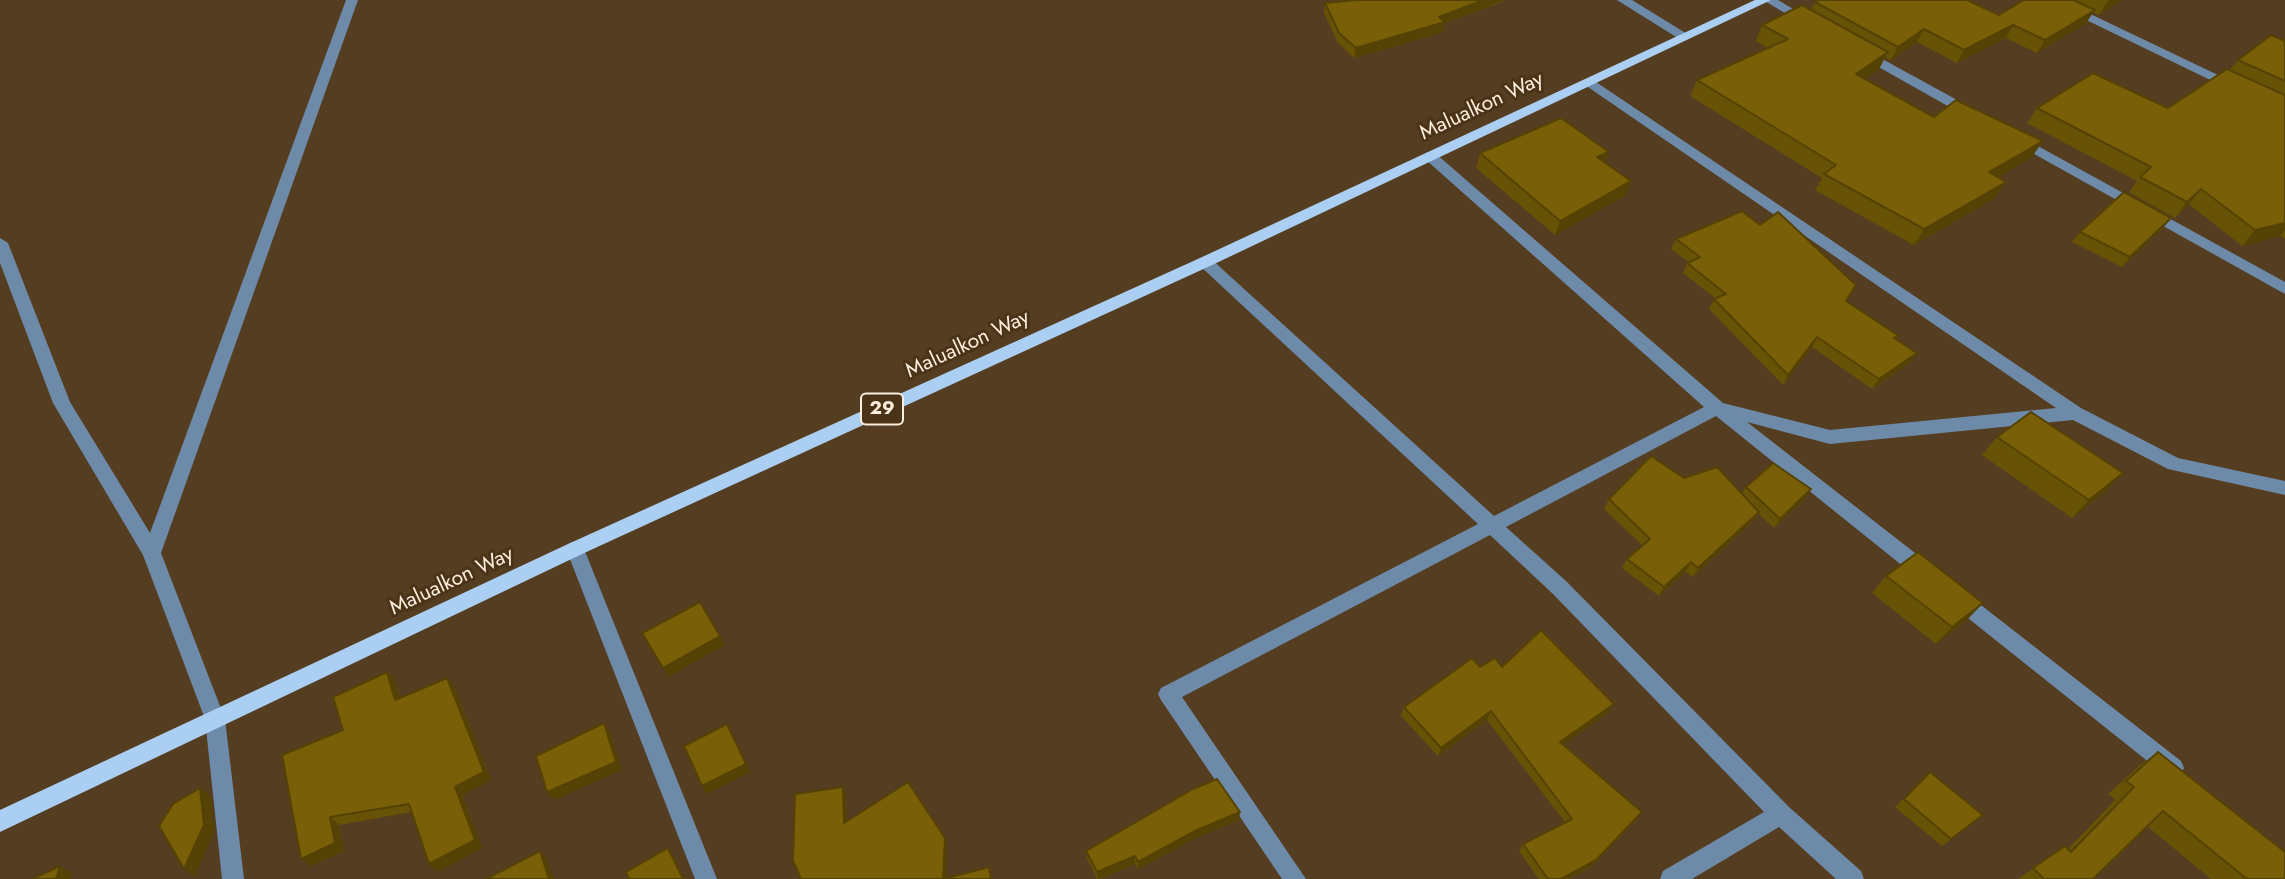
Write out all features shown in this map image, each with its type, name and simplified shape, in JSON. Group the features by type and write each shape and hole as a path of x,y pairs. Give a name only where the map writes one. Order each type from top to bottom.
{"main road":[{"name":"Malualkon Way","path":"0,821 575,549 1205,262 1767,0"}],"street":[{"path":"152,553 352,0"},
{"path":"1623,0 1686,37"},
{"path":"1767,0 1817,27"},
{"path":"2050,0 2248,93"},
{"path":"1853,47 2285,289"},
{"path":"1590,82 2075,413 2174,464 2285,488"},
{"path":"1430,156 1717,408 2187,780"},
{"path":"0,243 62,402 152,553 215,719 233,879"},
{"path":"1205,262 1560,587 1781,814 1853,879"},
{"path":"1295,879 1168,694 1717,408 1830,437 2075,413"},
{"path":"575,549 706,879"},
{"path":"1671,879 1781,814"}],"building":[{"path":"1357,0 1483,0 1439,17 1445,22 1356,48 1339,33 1325,3"},
{"path":"1967,0 1999,15 2024,0 2073,0 2095,10 2045,40 2013,25 1964,50 1924,29 1898,47 1815,2"},
{"path":"1802,5 1888,52 1856,74 1934,117 1956,100 2043,141 1989,172 2006,182 1924,229 1824,174 1836,165 1697,80 1788,39 1762,25"},
{"path":"2271,35 2285,41 2285,81 2238,60"},
{"path":"2227,69 2285,95 2285,223 2255,230 2201,189 2187,202 2140,177 2151,167 2037,108 2093,73 2168,108"},
{"path":"1561,118 1609,152 1597,157 1631,181 1560,221 1480,153"},
{"path":"2124,192 2171,218 2130,257 2080,232"},
{"path":"1742,211 1760,225 1778,212 1856,285 1846,301 1899,336 1894,338 1917,353 1879,379 1817,337 1788,375 1714,299 1726,294 1687,263 1700,257 1676,239"},
{"path":"2031,412 2123,473 2089,500 1997,437"},
{"path":"1651,456 1684,478 1717,467 1759,512 1698,568 1691,562 1664,587 1627,559 1650,539 1609,499"},
{"path":"1773,463 1811,489 1780,519 1746,487"},
{"path":"1918,552 1983,603 1952,627 1886,576"},
{"path":"700,602 720,636 663,668 642,633"},
{"path":"1541,630 1614,704 1560,742 1642,812 1596,860 1561,879 1548,879 1523,844 1572,819 1491,711 1441,748 1404,707 1472,658 1480,667 1495,658 1502,667"},
{"path":"387,672 395,700 447,678 484,772 455,787 475,840 429,864 409,804 330,817 335,843 301,859 282,755 343,730 333,697"},
{"path":"604,723 616,762 547,792 536,756"},
{"path":"727,724 746,764 702,786 684,746"},
{"path":"2158,752 2285,852 2285,879 2247,879 2163,811 2093,879 2044,879 2033,868 2065,846 2071,852 2134,787 2126,781"},
{"path":"1930,772 1983,815 1951,839 1904,799"},
{"path":"1217,779 1240,812 1195,831 1138,862 1135,856 1097,872 1086,851 1193,789"},
{"path":"908,782 945,838 943,879 801,879 793,861 795,794 843,787 844,823"},
{"path":"200,788 204,825 184,869 159,826 173,804"},
{"path":"668,848 683,879 629,879 626,872"},
{"path":"540,851 549,879 486,879"},
{"path":"60,866 56,879 32,879"},
{"path":"989,867 991,879 943,879"}]}
